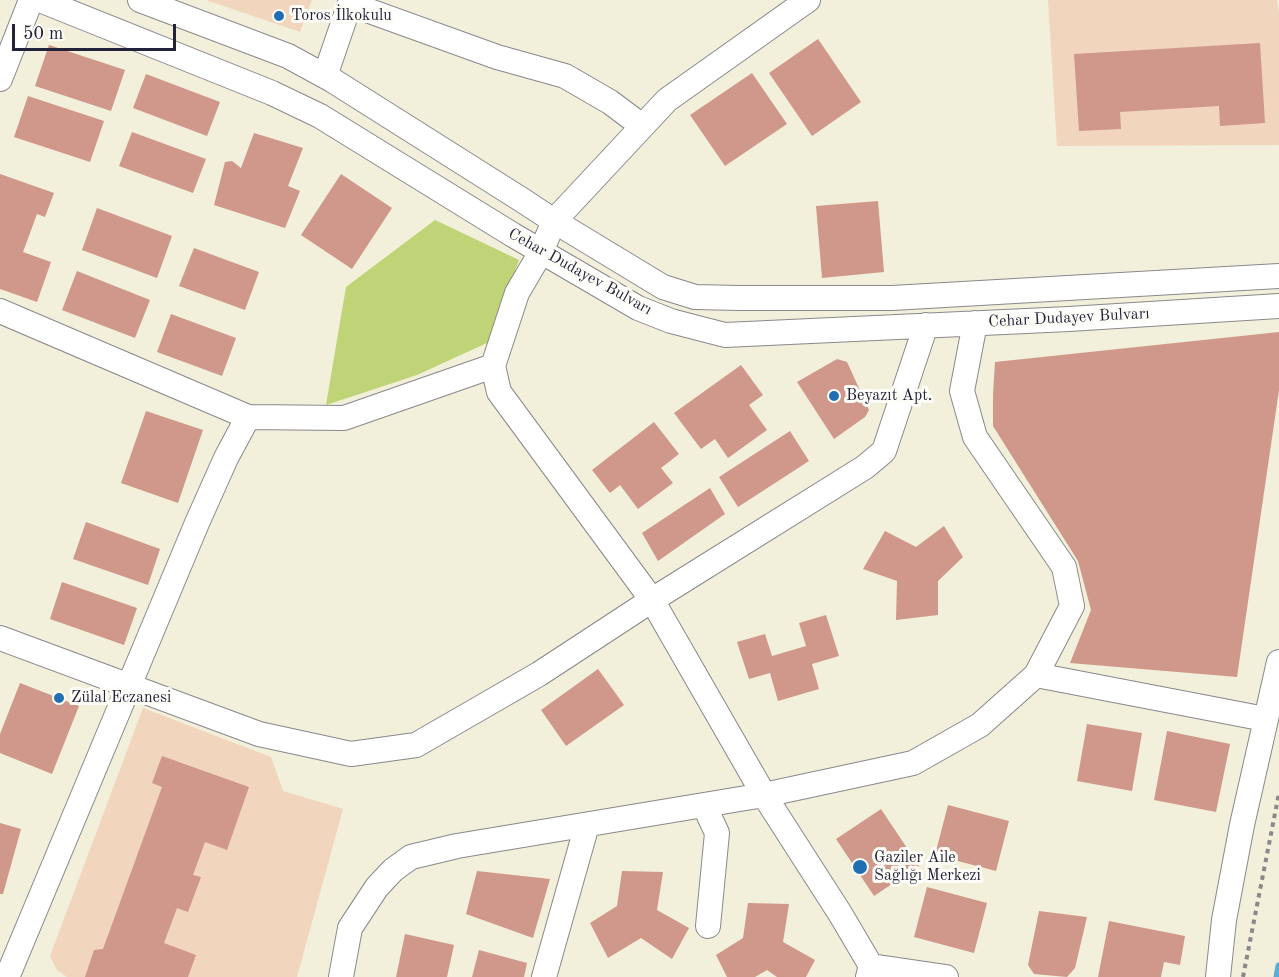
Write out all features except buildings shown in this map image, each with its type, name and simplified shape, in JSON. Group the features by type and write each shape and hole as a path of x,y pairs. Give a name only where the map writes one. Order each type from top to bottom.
{"street":[{"path":"0,79 31,0"},
{"name":"Cehar Dudayev Bulvarı","path":"40,0 272,93 320,116 541,252 638,308 671,321 725,335 1068,319 1279,306"},
{"name":"Cehar Dudayev Bulvarı","path":"140,0 191,9 325,76 663,287 695,297 892,298 1279,276"},
{"path":"808,0 667,100 554,221 541,252 517,293 493,366 499,392 652,600 764,795 841,915 869,971 946,977"},
{"path":"325,76 351,2 497,57 565,76 610,102 642,126"},
{"path":"0,311 248,417 344,418 493,366"},
{"path":"341,977 350,928 377,887 393,870 411,857 458,846 764,795 913,763 980,725 1036,675 1072,606 1064,567 975,437 962,391 975,323"},
{"path":"0,638 259,734 351,754 416,745 539,674 652,600 865,467 884,451 926,326"},
{"path":"6,974 226,458 248,417"},
{"path":"1218,977 1224,920 1242,825 1279,662"},
{"path":"1036,675 1265,719"},
{"path":"704,805 717,832 708,926"},
{"path":"544,977 587,825"}],"path":[{"path":"1243,977 1279,794"}],"shaded area":[{"name":"Toros İlkokulu","path":"206,0 312,0 300,32"},
{"path":"1048,0 1277,0 1279,14 1279,145 1057,146"},
{"path":"143,708 271,757 283,791 343,809 297,977 67,977 57,970 50,956"}],"green space":[{"path":"435,220 519,260 489,342 417,375 326,405 346,287"}],"waterway":[{"path":"1277,977 1279,966"}],"place":[{"name":"Toros İlkokulu","path":"279,16"},
{"name":"Beyazıt Apt.","path":"834,396"},
{"name":"Zülal Eczanesi","path":"59,698"},
{"name":"Gaziler Aile Sağlığı Merkezi","path":"860,867"}]}
